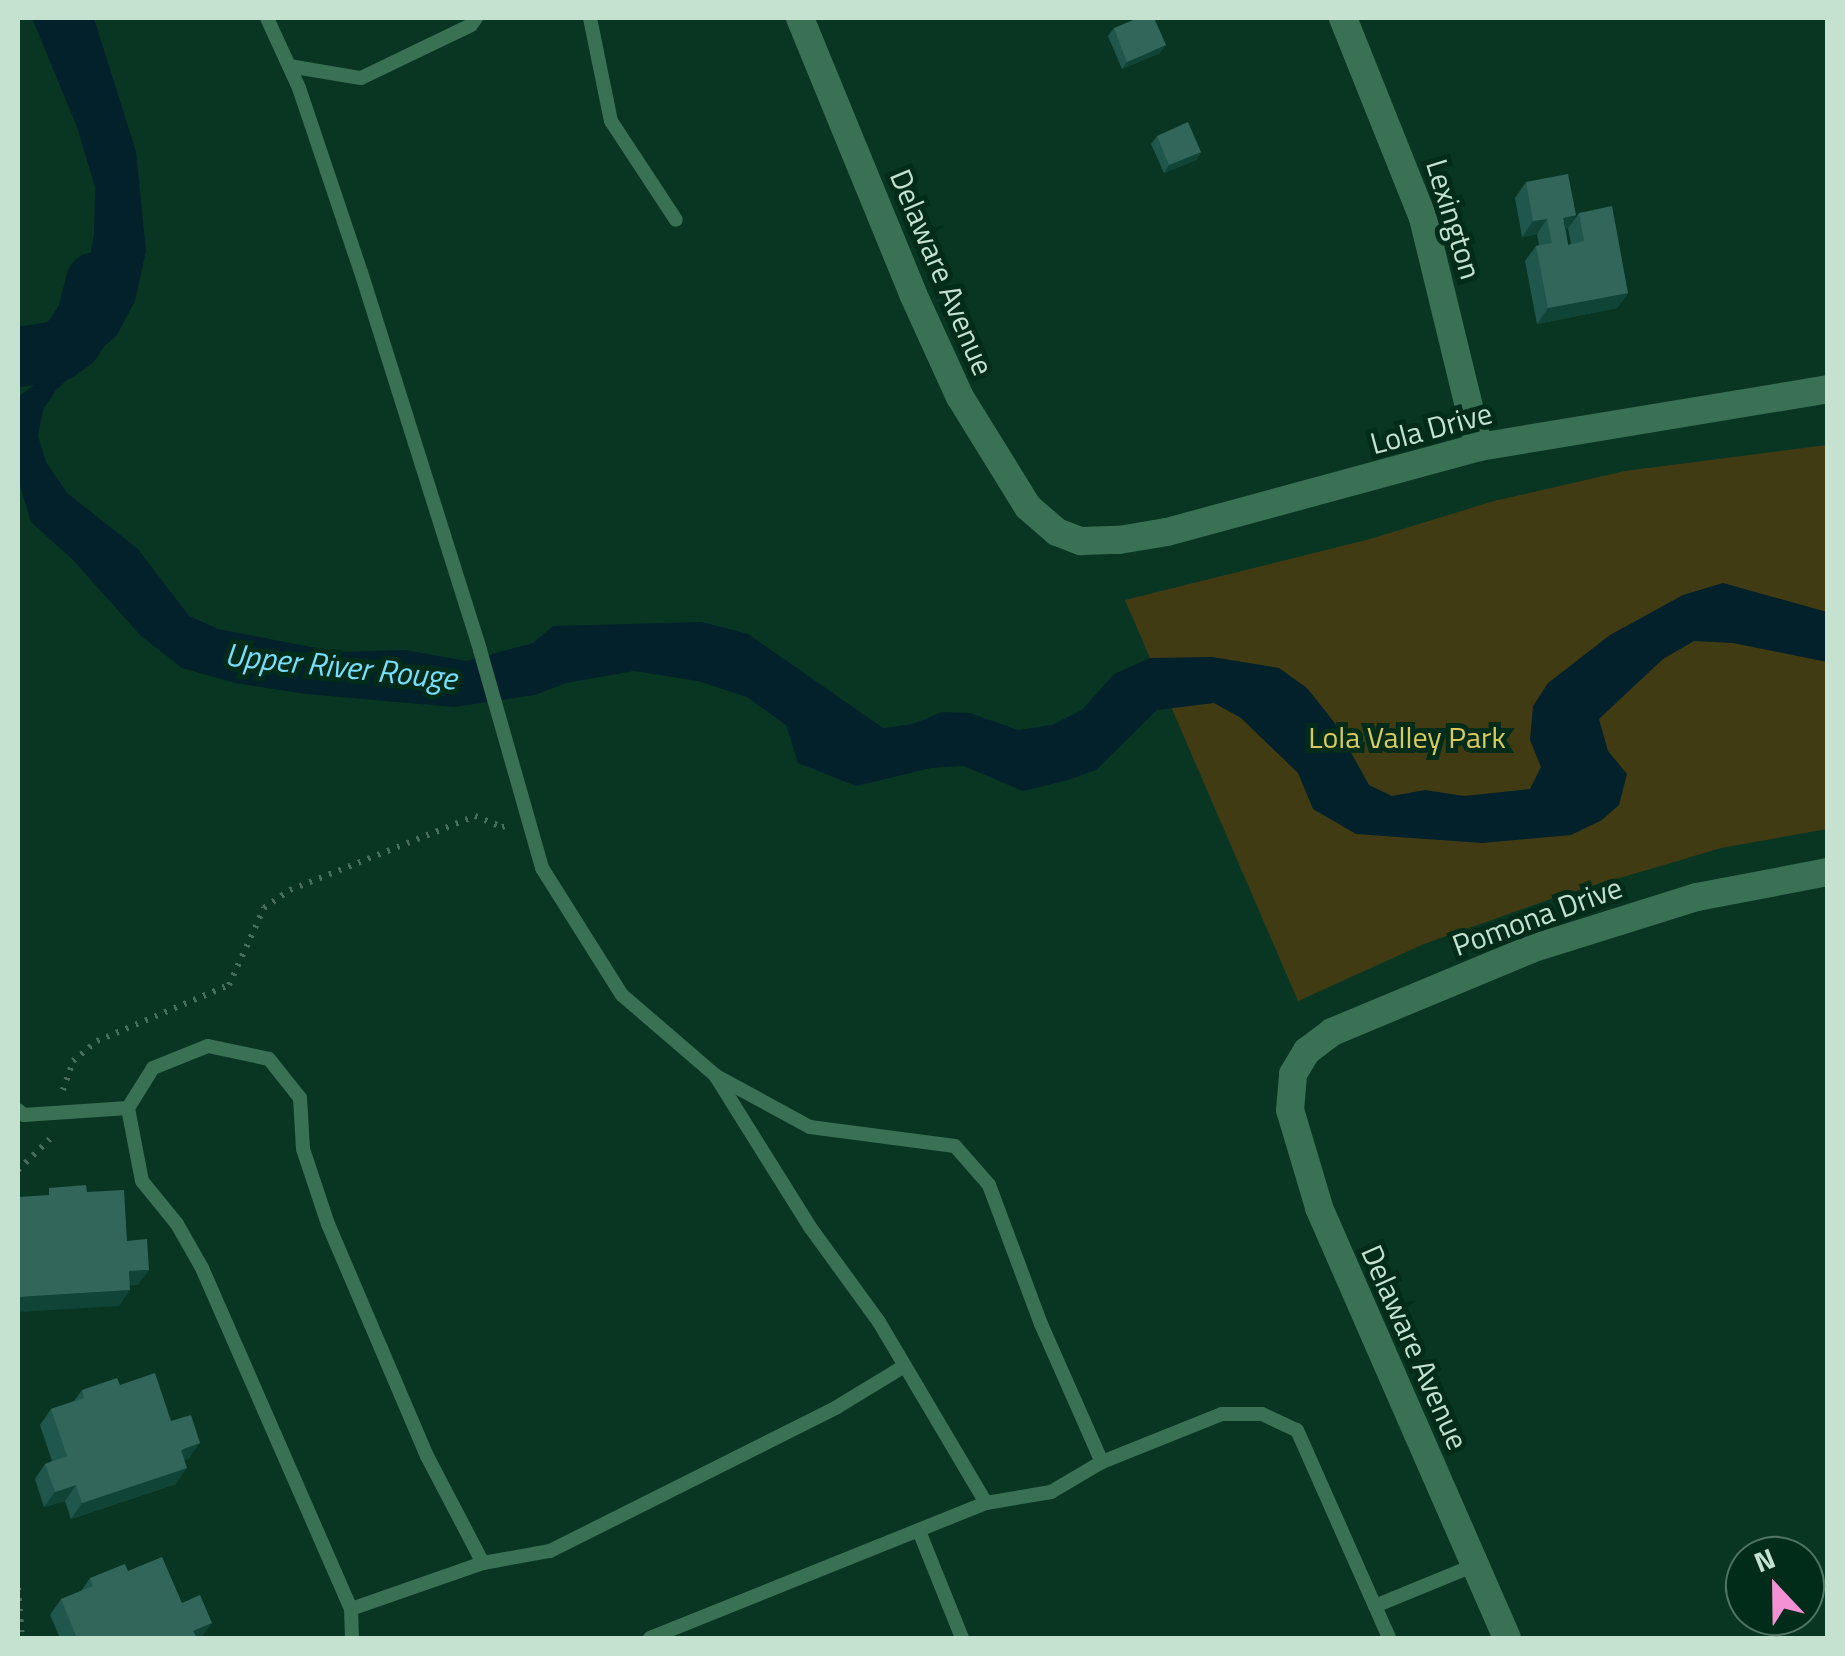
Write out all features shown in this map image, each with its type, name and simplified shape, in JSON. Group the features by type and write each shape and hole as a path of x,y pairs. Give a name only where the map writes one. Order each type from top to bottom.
{"street":[{"name":"Delaware Avenue","path":"800,18 913,294 960,397 1028,507 1057,532"},
{"name":"Lexington","path":"1343,18 1424,218 1479,447"},
{"name":"Lola Drive","path":"1057,532 1097,542 1167,532 1479,447 1828,389"},
{"name":"Pomona Drive","path":"1294,1074 1307,1051 1332,1032 1531,949 1696,897 1828,872"},
{"name":"Delaware Avenue","path":"1294,1074 1290,1110 1319,1208 1507,1638"}],"lane":[{"path":"267,18 289,66 361,272 480,650 542,868 622,995 715,1075 810,1126 955,1146 988,1184 1041,1324 1102,1462"},
{"path":"289,66 361,78 471,25 476,18"},
{"path":"590,18 612,121 676,220"},
{"path":"352,1638 351,1609 202,1268 176,1224 142,1181 128,1108 153,1068 208,1046 268,1059 300,1098 303,1149 328,1224 427,1456 483,1564"},
{"path":"715,1075 810,1227 879,1322 986,1503"},
{"path":"18,1110 24,1115 128,1108"},
{"path":"351,1609 483,1564 550,1552 904,1368"},
{"path":"650,1638 986,1503 1051,1492 1102,1462 1222,1414 1262,1414 1297,1430 1389,1638"},
{"path":"918,1530 962,1638"},
{"path":"1375,1606 1475,1565"}],"path":[{"path":"18,1170 43,1150 56,1131 73,1060 96,1041 229,985 264,908 290,890 475,816 502,827 528,817"},
{"path":"18,1588 22,1638"}],"green space":[{"name":"Lola Valley Park","path":"1827,445 1827,829 1721,848 1559,896 1424,944 1298,1001 1125,600 1370,539 1494,501 1625,471"}],"water":[{"path":"32,18 94,18 136,152 146,251 135,301 117,335 56,390 43,410 38,436 46,462 67,493 138,549 189,616 218,629 337,652 405,650 466,661 533,643 553,626 702,622 748,634 883,728 913,724 942,712 970,713 1018,730 1052,725 1082,710 1114,674 1150,658 1212,657 1279,668 1307,688 1334,722 1369,785 1392,796 1425,790 1464,796 1530,789 1541,767 1530,740 1533,706 1548,683 1610,635 1683,595 1723,583 1827,612 1827,662 1733,643 1694,641 1663,659 1599,719 1608,751 1627,774 1619,805 1602,820 1571,835 1482,843 1356,834 1313,809 1298,773 1241,718 1214,703 1157,710 1096,770 1023,791 964,766 931,768 856,786 798,763 786,725 747,697 698,681 634,671 566,683 535,695 454,707 306,694 235,683 182,668 141,636 73,560 31,522 18,479 18,397 45,377 86,277 94,235 95,187 77,127"}],"building":[{"path":"1138,18 1154,18 1166,45 1127,62 1114,28"},
{"path":"1188,122 1201,152 1169,165 1157,136"},
{"path":"1568,174 1576,215 1563,218 1568,245 1584,241 1579,213 1612,206 1628,293 1548,308 1536,246 1552,243 1547,219 1533,221 1526,182"},
{"path":"86,1185 87,1192 124,1190 127,1241 147,1239 149,1270 129,1271 130,1290 19,1297 18,1197 49,1195 49,1188"},
{"path":"155,1373 171,1421 191,1415 200,1443 181,1450 187,1468 82,1503 76,1485 55,1492 45,1464 67,1456 51,1409 84,1398 82,1390 117,1378 120,1385"},
{"path":"162,1557 182,1603 200,1595 212,1623 193,1631 197,1638 77,1638 61,1599 93,1586 90,1578 125,1564 128,1571"}],"waterway":[{"name":"Upper River Rouge","path":"18,357 58,351 72,341 87,317 96,282"}]}
